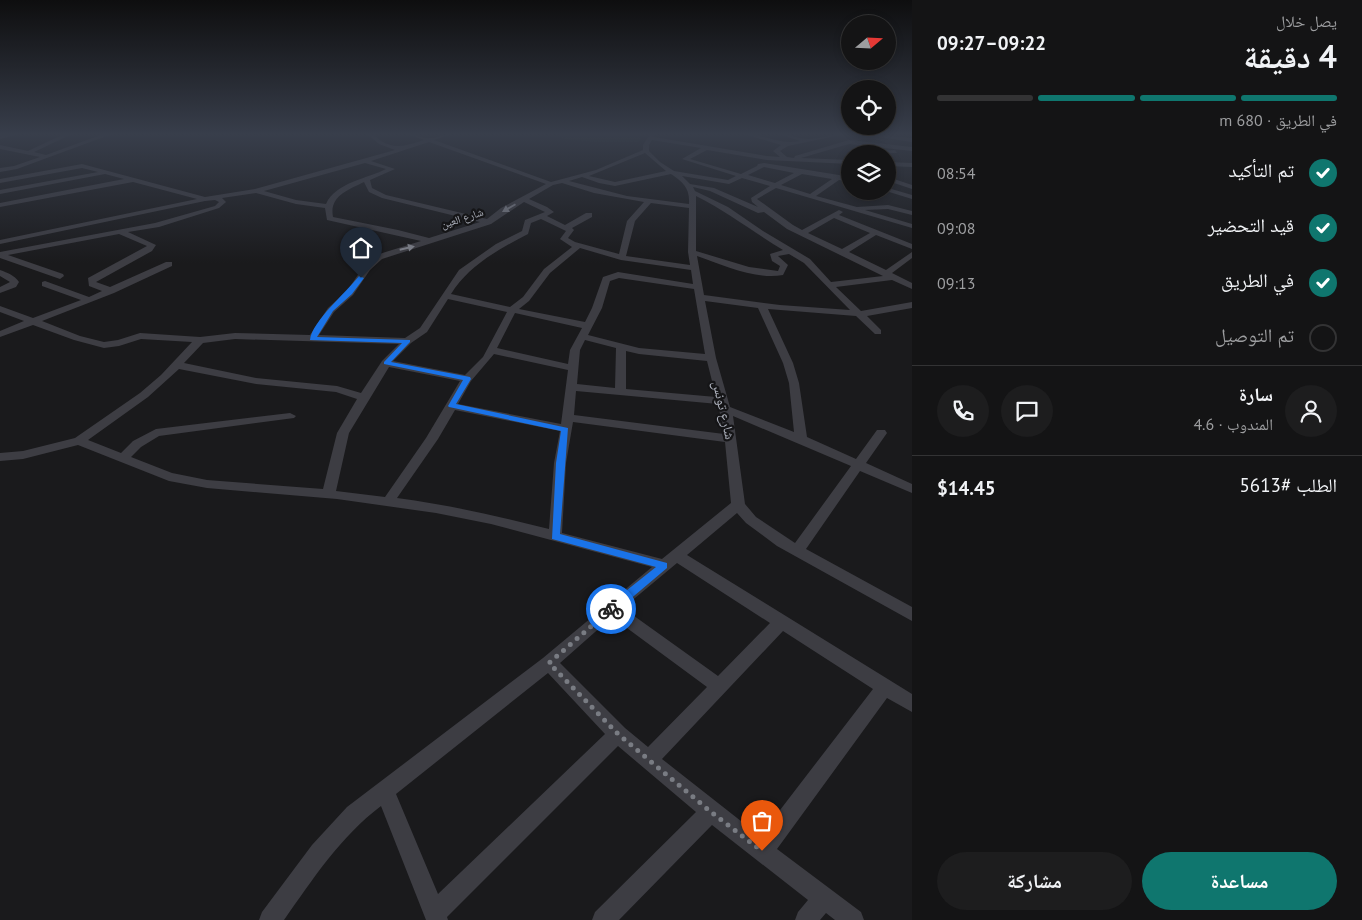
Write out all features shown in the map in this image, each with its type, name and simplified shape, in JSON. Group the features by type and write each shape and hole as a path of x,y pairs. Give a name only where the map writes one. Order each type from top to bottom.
{"street":[{"path":"0,181 19,177"},
{"path":"0,200 22,177"},
{"path":"0,192 82,177"},
{"path":"124,177 204,199"},
{"path":"0,242 204,199 256,191 307,177"},
{"path":"369,177 334,196 329,207 328,214 330,218 398,232 429,242"},
{"path":"531,177 551,184"},
{"name":"شارع العين","path":"312,339 331,310 350,293 368,268 379,257 488,222 504,210 526,200 551,184 581,177"},
{"path":"587,177 615,184 637,177"},
{"path":"685,177 691,188 726,208 760,234 812,265 828,285 878,332"},
{"path":"703,177 725,182 742,177 912,226"},
{"path":"774,217 753,199 792,177"},
{"path":"810,197 840,177"},
{"path":"896,178 904,177"},
{"path":"366,178 369,189 374,194 384,198 488,222"},
{"path":"0,205 134,180"},
{"path":"896,181 912,187"},
{"path":"562,182 585,189 649,201 693,206"},
{"path":"691,188 712,189 774,217 802,233 912,286"},
{"name":"شارع تونس","path":"691,188 693,206 692,252 711,358 725,405 732,439 738,505"},
{"path":"256,191 296,202 329,207"},
{"path":"896,192 912,197"},
{"path":"0,255 156,225 206,211 222,204 222,200 218,198"},
{"path":"329,494 343,433 386,363 407,341 424,330 462,272 499,246 525,232 528,222 550,212 526,200"},
{"path":"620,258 625,248 631,221 649,201"},
{"path":"802,233 849,208 882,206 912,213"},
{"path":"566,228 589,215"},
{"path":"833,215 912,247"},
{"path":"542,216 570,230 564,239 578,246 620,258 695,268"},
{"path":"111,291 92,284 91,280 152,246 121,232"},
{"path":"842,253 876,232"},
{"path":"388,502 432,439 467,379 492,350 513,309 526,299 547,271 578,246"},
{"path":"692,252 760,273 774,274 780,273 784,265 775,260 774,254 791,251"},
{"path":"828,285 890,276 912,254"},
{"path":"0,255 60,276"},
{"path":"0,334 111,291 169,264"},
{"path":"0,273 10,277 15,282 13,285 0,290"},
{"path":"556,536 560,463 567,424 575,350 588,326 606,279 612,275 762,306 872,313 912,305"},
{"path":"45,284 89,300"},
{"path":"446,296 588,326"},
{"path":"762,306 788,363 794,383 801,439"},
{"path":"0,309 95,344 111,345 140,336 200,340 235,336 407,341"},
{"path":"581,336 662,354 711,358"},
{"path":"0,457 23,455 79,441 129,406 176,365 200,340"},
{"path":"620,392 621,346"},
{"path":"492,350 572,368"},
{"path":"386,363 467,379"},
{"path":"176,365 256,381 337,389 364,397"},
{"path":"571,387 725,405 912,489"},
{"path":"452,406 567,424 732,439"},
{"path":"124,458 137,444 156,433 290,416"},
{"path":"797,550 881,433"},
{"path":"79,441 169,477 188,481 329,494 388,502 491,519 556,536 670,560 781,622 912,704"},
{"path":"270,920 319,852 354,814 549,663 612,608 738,505 751,520 767,532 912,615"},
{"path":"612,608 720,687"},
{"path":"648,760 781,622"},
{"path":"549,663 618,734 648,760 711,812 853,920"},
{"path":"762,851 885,687"},
{"path":"384,790 436,917 618,734"},
{"path":"603,920 711,812"},
{"path":"806,920 824,898"}],"way so far":[{"path":"611,609 549,663 618,734 711,812 762,851"}],"route":[{"path":"361,278 350,293 325,317 312,339 407,341 386,363 467,379 452,406 566,430 560,463 556,536 628,557 664,565 611,609"}]}
